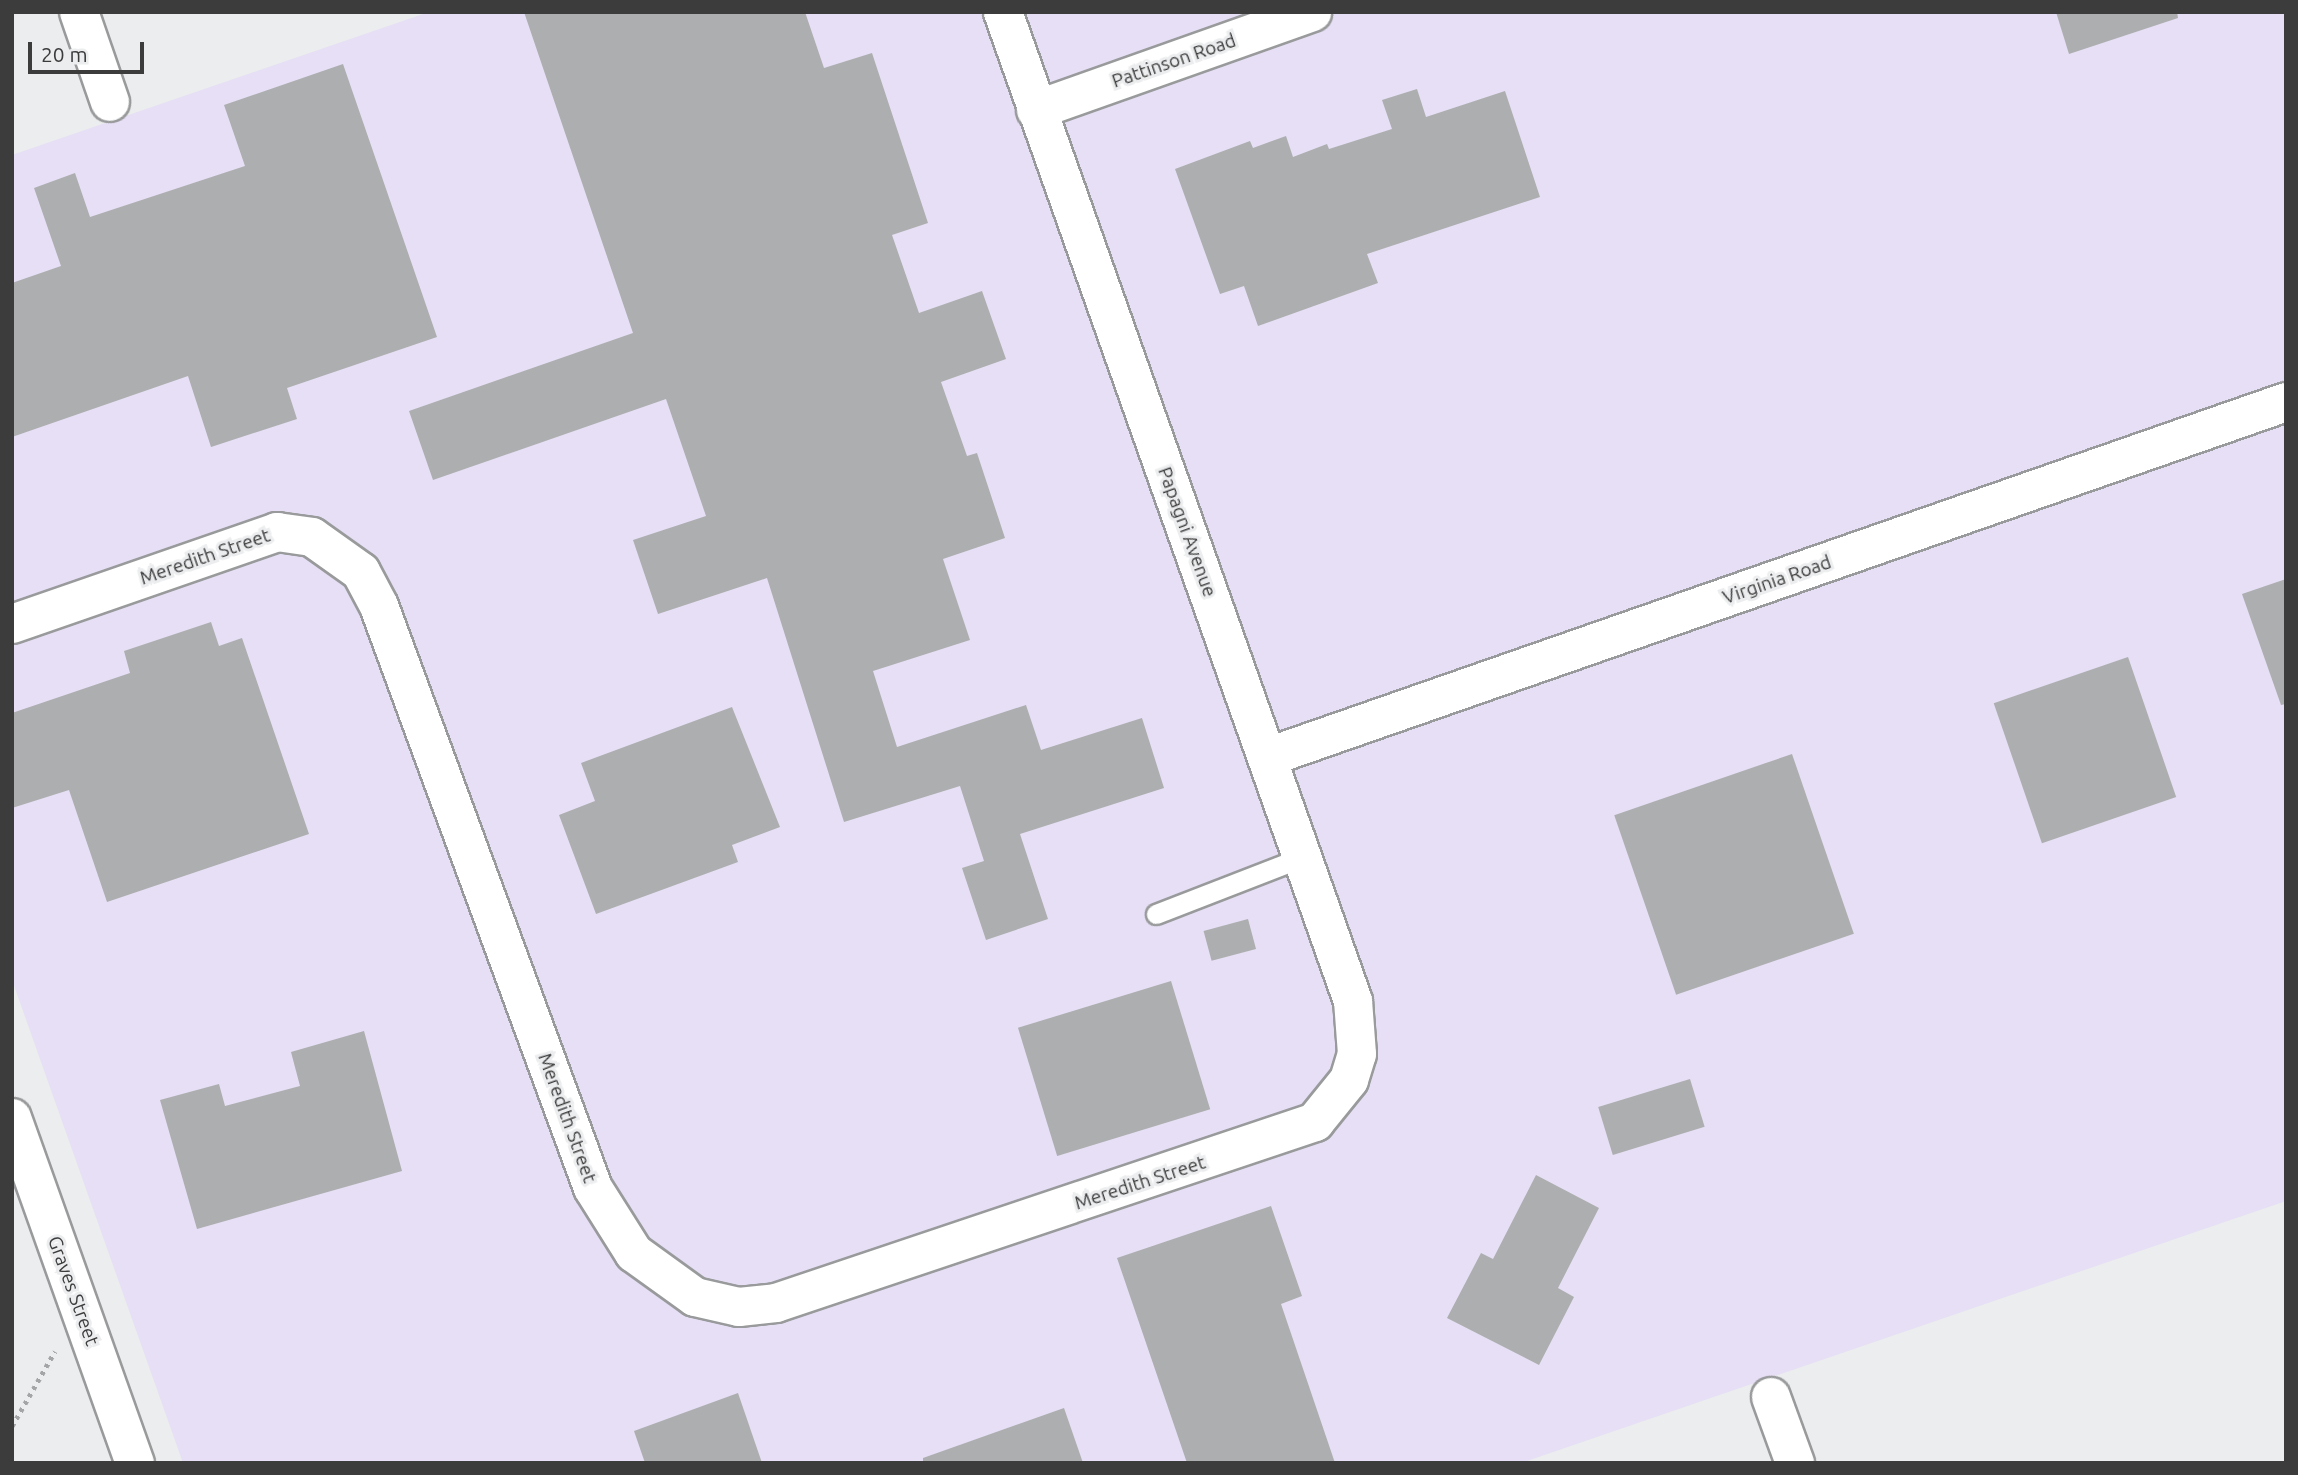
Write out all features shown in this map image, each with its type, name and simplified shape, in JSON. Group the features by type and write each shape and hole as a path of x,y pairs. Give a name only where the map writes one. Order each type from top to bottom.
{"street":[{"path":"79,12 110,102"},
{"name":"Papagni Avenue","path":"1003,12 1035,110 1353,1001 1357,1054"},
{"name":"Pattinson Road","path":"1035,110 1312,12"},
{"name":"Virginia Road","path":"1268,757 2286,402"},
{"name":"Meredith Street","path":"12,624 277,532 312,537 361,572 380,606 593,1188 634,1253 695,1297 739,1307 776,1303 1276,1137 1315,1122 1334,1105 1357,1054"},
{"name":"Graves Street","path":"12,1118 135,1463"},
{"path":"1771,1397 1795,1463"}],"lane":[{"path":"1156,914 1303,857"}],"path":[{"path":"12,1426 79,1307"}],"shaded area":[{"path":"429,12 2286,12 2286,1201 1521,1463 183,1463 12,980 12,155"}],"building":[{"path":"524,12 805,12 824,68 872,53 928,223 892,235 919,313 982,291 1006,359 941,382 967,456 977,453 1005,538 943,559 970,640 873,671 897,747 1026,705 1041,750 1142,718 1164,788 1020,834 1048,919 986,940 962,868 984,861 960,786 844,822 767,578 658,614 633,540 706,516 666,399 433,480 409,411 633,333"},
{"path":"2056,12 2177,12 2178,18 2069,54"},
{"path":"343,64 437,337 287,388 297,419 211,447 188,376 12,437 12,283 61,266 34,188 75,173 90,217 245,166 224,105"},
{"path":"1417,89 1426,117 1505,91 1540,197 1367,254 1378,283 1258,326 1244,286 1220,294 1175,169 1250,141 1253,148 1286,136 1293,157 1327,144 1329,149 1392,129 1382,100"},
{"path":"2286,579 2286,704 2281,705 2242,594"},
{"path":"211,622 219,646 242,638 309,834 107,902 69,790 12,808 12,713 130,673 124,651"},
{"path":"2128,657 2176,797 2042,843 1994,703"},
{"path":"732,707 780,827 732,845 738,862 596,914 559,815 595,801 581,763"},
{"path":"1792,754 1854,934 1676,995 1614,815"},
{"path":"1248,919 1256,949 1212,961 1204,931"},
{"path":"1171,981 1210,1109 1057,1156 1018,1028"},
{"path":"364,1031 402,1171 197,1229 160,1100 219,1084 225,1106 300,1086 291,1052"},
{"path":"1690,1079 1705,1127 1613,1155 1598,1107"},
{"path":"1536,1175 1599,1208 1558,1288 1574,1297 1539,1365 1447,1318 1481,1253 1493,1259"},
{"path":"1271,1206 1302,1296 1281,1304 1335,1463 1187,1463 1117,1258"},
{"path":"738,1393 762,1463 645,1463 634,1431"},
{"path":"1064,1408 1083,1463 923,1463 923,1458"}]}
